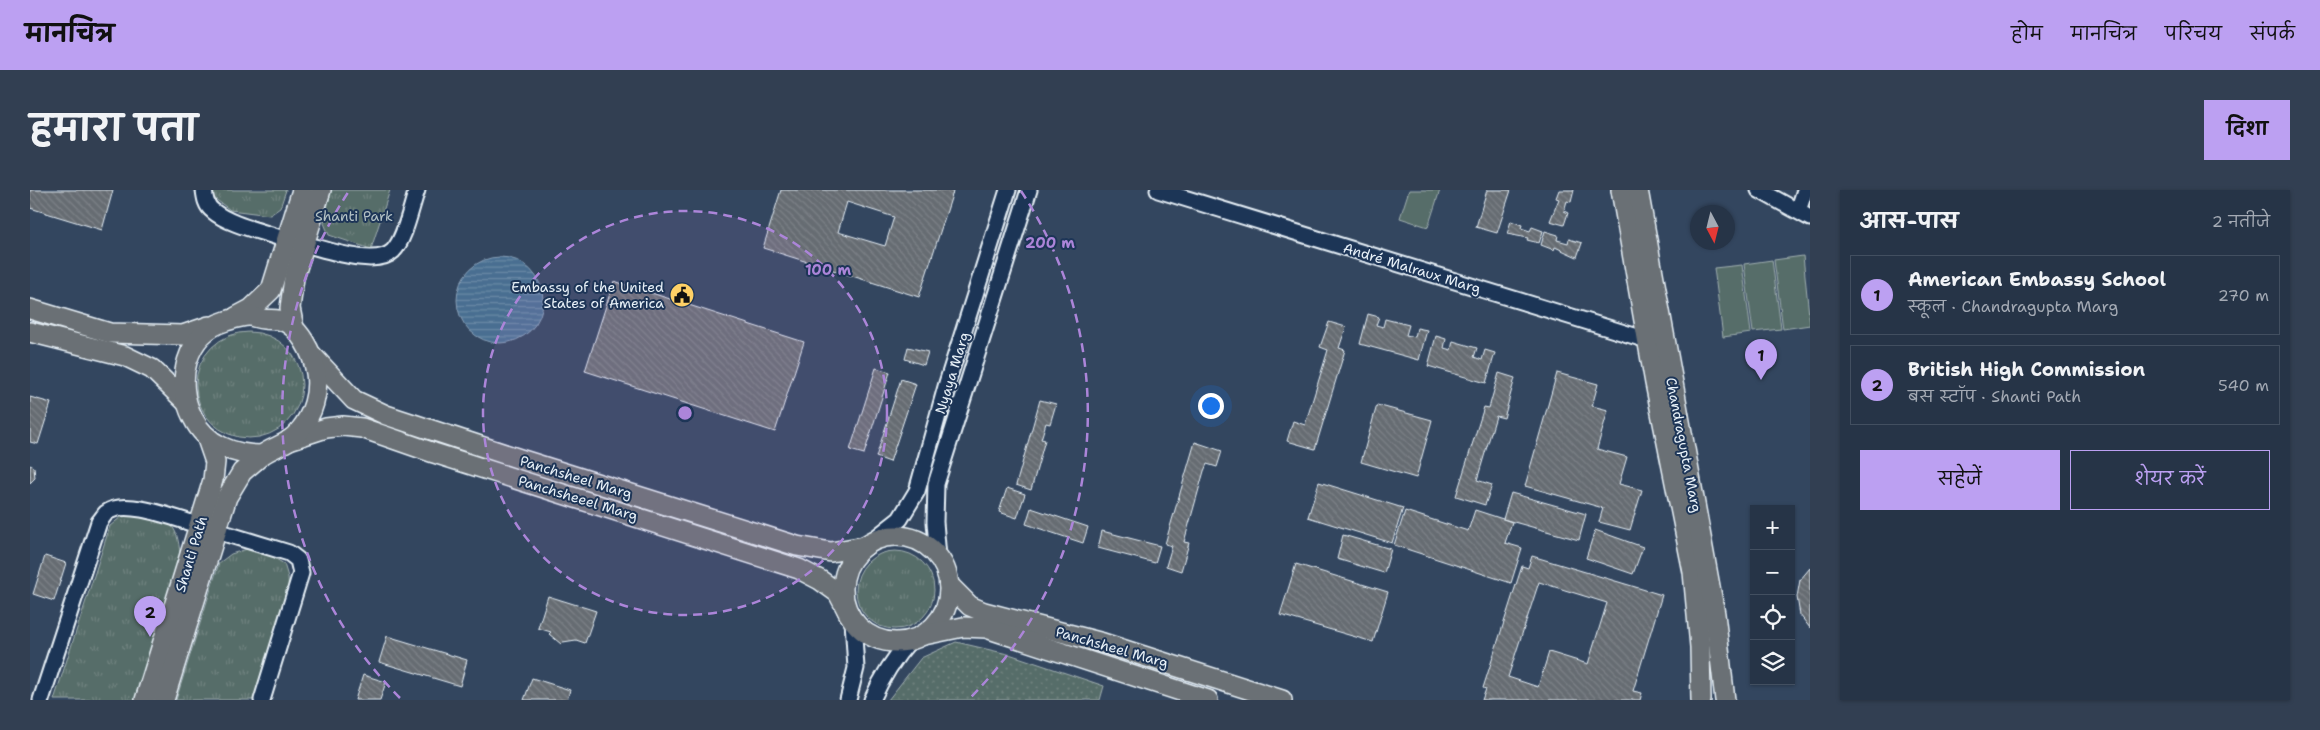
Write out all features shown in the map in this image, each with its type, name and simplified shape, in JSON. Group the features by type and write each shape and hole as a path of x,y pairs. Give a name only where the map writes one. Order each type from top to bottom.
{"main road":[{"path":"30,332 125,356 152,369 186,402 196,423 206,436 232,452 262,455 289,440 308,419 316,394 315,368 310,352 294,328 290,308 294,278 295,242 302,190"},
{"path":"232,319 251,309 270,290 321,190"},
{"name":"Chandragupta Marg","path":"1622,190 1715,614 1725,700"},
{"name":"Chandragupta Marg","path":"1638,190 1657,343 1693,572 1700,648 1702,700"},
{"path":"30,310 110,333 130,335 183,335 214,324 248,316 264,320 279,320 294,328"},
{"path":"186,402 184,376 187,360 198,340 214,324"},
{"name":"Panchsheel Marg","path":"310,352 354,400 386,415 797,546 830,552 869,543"},
{"name":"Panchsheeel Marg","path":"289,440 326,428 343,426 362,428 434,453 799,569 820,580 838,593 851,618"},
{"name":"Shanti Path","path":"164,700 209,529 215,462 206,436"},
{"name":"Shanti Path","path":"145,700 209,529 242,472 262,455"},
{"path":"890,536 908,537 925,545 938,557 946,570 949,585 946,605 936,623 915,638 895,642 879,639 865,632 851,618 844,600 843,584 850,563 869,543 890,536"},
{"name":"Panchsheel Marg","path":"949,585 970,606 984,612 1104,643 1282,700"},
{"name":"Panchsheel Marg","path":"915,638 963,627 986,628 1208,700"}],"street":[{"path":"204,190 205,200 212,211 227,219 295,242 354,257 378,258 392,252 401,239 417,190"},
{"name":"Nyaya Marg","path":"869,543 900,519 917,490 947,383 1008,190"},
{"name":"Nyaya Marg","path":"938,557 935,522 936,484 1029,190"},
{"name":"André Malraux Marg","path":"1158,190 1657,343"},
{"path":"1759,190 1804,215 1805,190"},
{"path":"41,700 99,522 107,512 119,507 135,507 289,553 298,560 301,573 262,700"},
{"path":"848,700 856,668 851,618"},
{"path":"872,700 880,682 896,656 915,638"}],"green space":[{"name":"Shanti Park","path":"211,190 286,190 280,208 270,215 230,210 210,195"},
{"name":"Shanti Park","path":"331,190 390,190 371,249 329,235 324,223"},
{"path":"1409,190 1440,190 1428,227 1400,218"},
{"path":"1803,256 1810,325 1783,329 1774,260"},
{"path":"1772,260 1781,329 1753,332 1744,264"},
{"path":"1742,265 1751,333 1723,337 1714,268"},
{"path":"249,332 269,336 286,348 298,365 302,385 298,405 286,422 269,434 249,438 229,434 212,422 200,405 196,385 200,365 212,348 229,336"},
{"path":"137,512 164,520 174,529 179,544 180,556 135,700 54,700 110,526 121,517"},
{"path":"247,549 268,554 284,564 288,577 289,593 256,700 176,700 219,563 231,554"},
{"path":"895,551 910,554 922,563 931,575 934,590 931,605 922,617 910,626 895,629 880,626 868,617 859,605 856,590 859,575 868,563 880,554"},
{"path":"956,642 1012,655 1104,686 1100,700 888,700 921,658"}],"water":[{"path":"500,257 516,260 524,264 536,276 540,284 543,300 540,316 536,324 524,336 516,340 500,343 484,340 476,336 464,324 460,316 457,300 460,284 464,276 476,264 484,260"}],"building":[{"path":"30,190 113,190 102,230 30,208"},
{"path":"781,190 947,190 953,192 919,297 763,248","holes":["847,202 894,217 885,246 838,232"]},
{"path":"1487,190 1511,190 1497,233 1476,227"},
{"path":"1559,190 1574,190 1571,202 1567,201 1564,211 1568,213 1564,225 1550,221 1559,199 1556,198"},
{"path":"1511,221 1522,225 1521,228 1530,231 1532,227 1543,231 1539,243 1527,240 1528,238 1507,234"},
{"path":"1545,231 1558,235 1557,240 1568,243 1569,239 1582,243 1577,257 1555,247 1554,250 1541,245"},
{"path":"614,281 804,342 775,432 585,371"},
{"path":"1368,314 1379,317 1376,325 1383,327 1385,319 1409,325 1406,335 1415,337 1417,328 1427,330 1419,360 1360,344"},
{"path":"1329,322 1346,327 1339,348 1345,350 1315,449 1287,441 1293,421 1305,425 1328,350 1320,347"},
{"path":"1436,336 1446,339 1444,348 1451,350 1453,341 1477,348 1474,357 1482,360 1485,350 1495,353 1486,383 1428,366"},
{"path":"908,347 928,352 924,365 905,359"},
{"path":"876,368 890,372 864,454 850,450"},
{"path":"1499,373 1515,378 1504,418 1496,416 1477,480 1492,485 1485,505 1456,496 1484,407 1489,408"},
{"path":"1557,373 1598,384 1592,406 1608,410 1597,449 1627,457 1619,484 1642,490 1630,530 1599,522 1603,508 1525,486"},
{"path":"901,379 916,384 890,462 876,457"},
{"path":"30,397 51,403 38,444 30,442"},
{"path":"1040,400 1056,404 1050,424 1046,423 1041,439 1045,440 1031,490 1016,485"},
{"path":"1377,405 1432,420 1416,478 1361,462"},
{"path":"1195,442 1222,451 1217,467 1207,464 1204,471 1184,542 1189,543 1181,571 1166,566 1172,546 1165,544"},
{"path":"30,465 34,467 35,478 30,483"},
{"path":"1319,482 1403,508 1392,543 1308,517"},
{"path":"1007,488 1025,494 1017,518 999,512"},
{"path":"1511,493 1586,514 1579,540 1503,519"},
{"path":"1031,508 1088,527 1083,543 1026,524"},
{"path":"1475,510 1512,522 1505,543 1522,548 1511,583 1394,545 1405,511 1468,531"},
{"path":"1595,530 1643,547 1633,574 1586,558"},
{"path":"1102,531 1160,546 1155,563 1098,548"},
{"path":"1343,535 1391,549 1384,573 1337,559"},
{"path":"45,556 66,563 54,601 33,594"},
{"path":"1532,556 1662,595 1633,691 1642,693 1640,700 1482,700 1486,689 1483,688 1522,566 1528,568","holes":["1539,582 1607,603 1588,664 1549,652 1538,687 1508,677"]},
{"path":"1296,564 1388,592 1373,642 1280,615"},
{"path":"1810,568 1810,628 1800,615 1797,597 1800,580"},
{"path":"548,596 596,611 585,643 576,640 561,644 549,634 551,632 538,628"},
{"path":"387,636 467,660 460,686 379,662"},
{"path":"363,675 386,682 380,700 355,700"},
{"path":"532,678 570,690 567,700 524,700"}],"place":[{"name":"Embassy of the United States of America","path":"682,295"},
{"name":"American Embassy School","path":"1761,380"},
{"name":"British High Commission","path":"150,637"}]}
